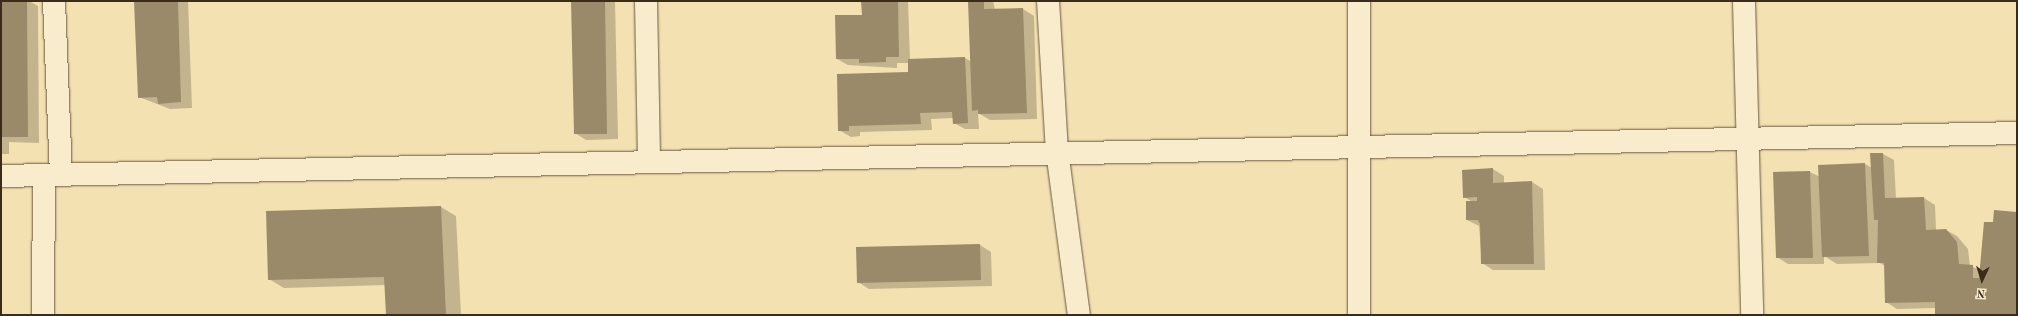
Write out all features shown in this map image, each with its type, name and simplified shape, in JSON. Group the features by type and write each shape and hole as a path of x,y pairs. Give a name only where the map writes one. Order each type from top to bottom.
{"street":[{"path":"42,315 53,175 54,1"},
{"path":"646,1 649,161"},
{"path":"1048,1 1057,151 1078,315"},
{"path":"1359,1 1359,315"},
{"path":"1744,1 1752,315"},
{"path":"1,176 1359,144 2017,133"}],"building":[{"path":"1,1 27,1 28,137 1,137"},
{"path":"134,1 178,1 181,102 158,104 157,97 138,98"},
{"path":"571,1 605,1 607,134 574,134"},
{"path":"861,1 898,1 899,57 886,57 886,62 859,63 859,59 836,59 835,15 862,15"},
{"path":"968,1 984,1 984,9 1023,8 1027,113 978,114 978,110 972,111"},
{"path":"965,57 968,123 953,124 952,112 920,113 921,124 849,126 849,131 838,131 837,74 908,72 908,59"},
{"path":"1870,153 1883,153 1885,198 1924,197 1926,230 1946,229 1957,242 1959,264 1973,265 1973,278 1979,278 1984,222 1993,222 1994,210 2017,212 2017,315 1935,315 1935,302 1885,303 1884,263 1877,263 1878,220 1874,220"},
{"path":"1865,163 1869,256 1822,257 1818,165"},
{"path":"1493,168 1493,183 1532,181 1534,264 1481,264 1480,224 1478,220 1466,220 1466,201 1477,201 1477,197 1463,198 1462,170"},
{"path":"1810,171 1813,258 1776,258 1773,172"},
{"path":"441,206 446,315 386,315 384,277 268,280 266,211"},
{"path":"980,244 981,280 857,283 856,247"}]}
